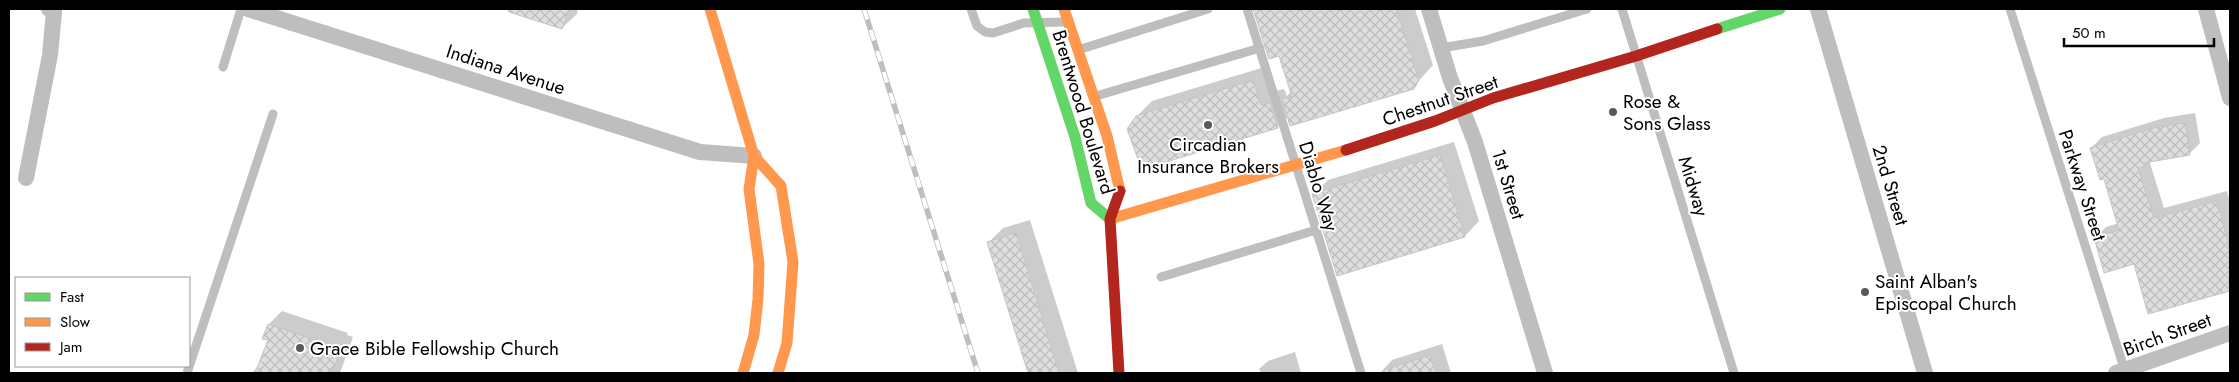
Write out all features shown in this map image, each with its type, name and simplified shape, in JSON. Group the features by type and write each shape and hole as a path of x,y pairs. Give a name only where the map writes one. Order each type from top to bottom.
{"street":[{"path":"26,178 50,55 54,12 49,9"},
{"name":"Indiana Avenue","path":"248,9 700,152 754,156"},
{"path":"710,9 754,156 749,189 759,264 758,300 754,336 743,373"},
{"name":"Brentwood Boulevard","path":"1033,9 1075,137 1091,204 1110,219"},
{"name":"Brentwood Boulevard","path":"1064,9 1094,97 1120,191 1110,219 1119,373"},
{"name":"1st Street","path":"1428,9 1462,110 1475,142 1544,373"},
{"name":"Chestnut Street","path":"1110,219 1296,166 1435,122 1493,98 1636,56 1780,9"},
{"name":"2nd Street","path":"1818,9 1925,373"},
{"path":"2206,9 2230,98"},
{"path":"754,156 781,186 793,262 787,343 778,373"},
{"name":"Birch Street","path":"2121,372 2230,333"}],"lane":[{"path":"223,67 241,9"},
{"path":"971,9 977,26 985,32 993,33 1024,23 1069,22"},
{"path":"1078,50 1208,9"},
{"name":"Diablo Way","path":"1248,9 1361,373"},
{"path":"1441,48 1483,41 1587,9"},
{"name":"Midway","path":"1622,9 1734,373"},
{"name":"Parkway Street","path":"2010,9 2121,372"},
{"path":"1094,97 1260,48"},
{"path":"190,361 273,114"},
{"path":"1161,276 1316,230"}],"building":[{"path":"509,9 569,9 562,29 509,12"},
{"path":"1253,9 1396,9 1419,80 1414,89 1290,126 1282,99 1292,97 1279,56 1269,59"},
{"path":"1253,80 1261,105 1270,103 1278,128 1153,166 1146,167 1139,162 1127,129 1136,116"},
{"path":"2185,123 2190,155 2144,163 2145,166 2138,168 2154,218 2217,201 2230,250 2230,291 2148,314 2134,264 2104,273 2094,237 2119,230 2104,179 2100,180 2090,148 2153,128"},
{"path":"1440,155 1465,237 1337,276 1312,194"},
{"path":"1016,233 1059,373 1028,373 987,242"},
{"name":"Grace Bible Fellowship Church","path":"268,324 335,347 334,349 340,351 332,373 255,373 268,340 262,339"},
{"path":"1430,355 1436,373 1385,373 1384,370"}],"railway":[{"path":"864,9 978,373"}],"traffic: fast":[{"path":"1033,9 1075,137 1091,203 1110,219"},
{"path":"1717,29 1780,9"}],"traffic: slow":[{"path":"710,9 754,156 781,186 793,262 787,343 778,373"},
{"path":"1064,9 1107,136 1120,191"},
{"path":"1110,219 1346,150"},
{"path":"743,373 754,335 758,299 759,264 749,189 754,156"}],"traffic: jam":[{"path":"1346,150 1435,121 1493,98 1636,56 1717,29"},
{"path":"1119,373 1110,219 1120,191"}],"place":[{"name":"Rose & Sons Glass","path":"1613,112"},
{"name":"Circadian Insurance Brokers","path":"1208,125"},
{"name":"Saint Alban's Episcopal Church","path":"1865,292"},
{"name":"Grace Bible Fellowship Church","path":"300,348"}]}
